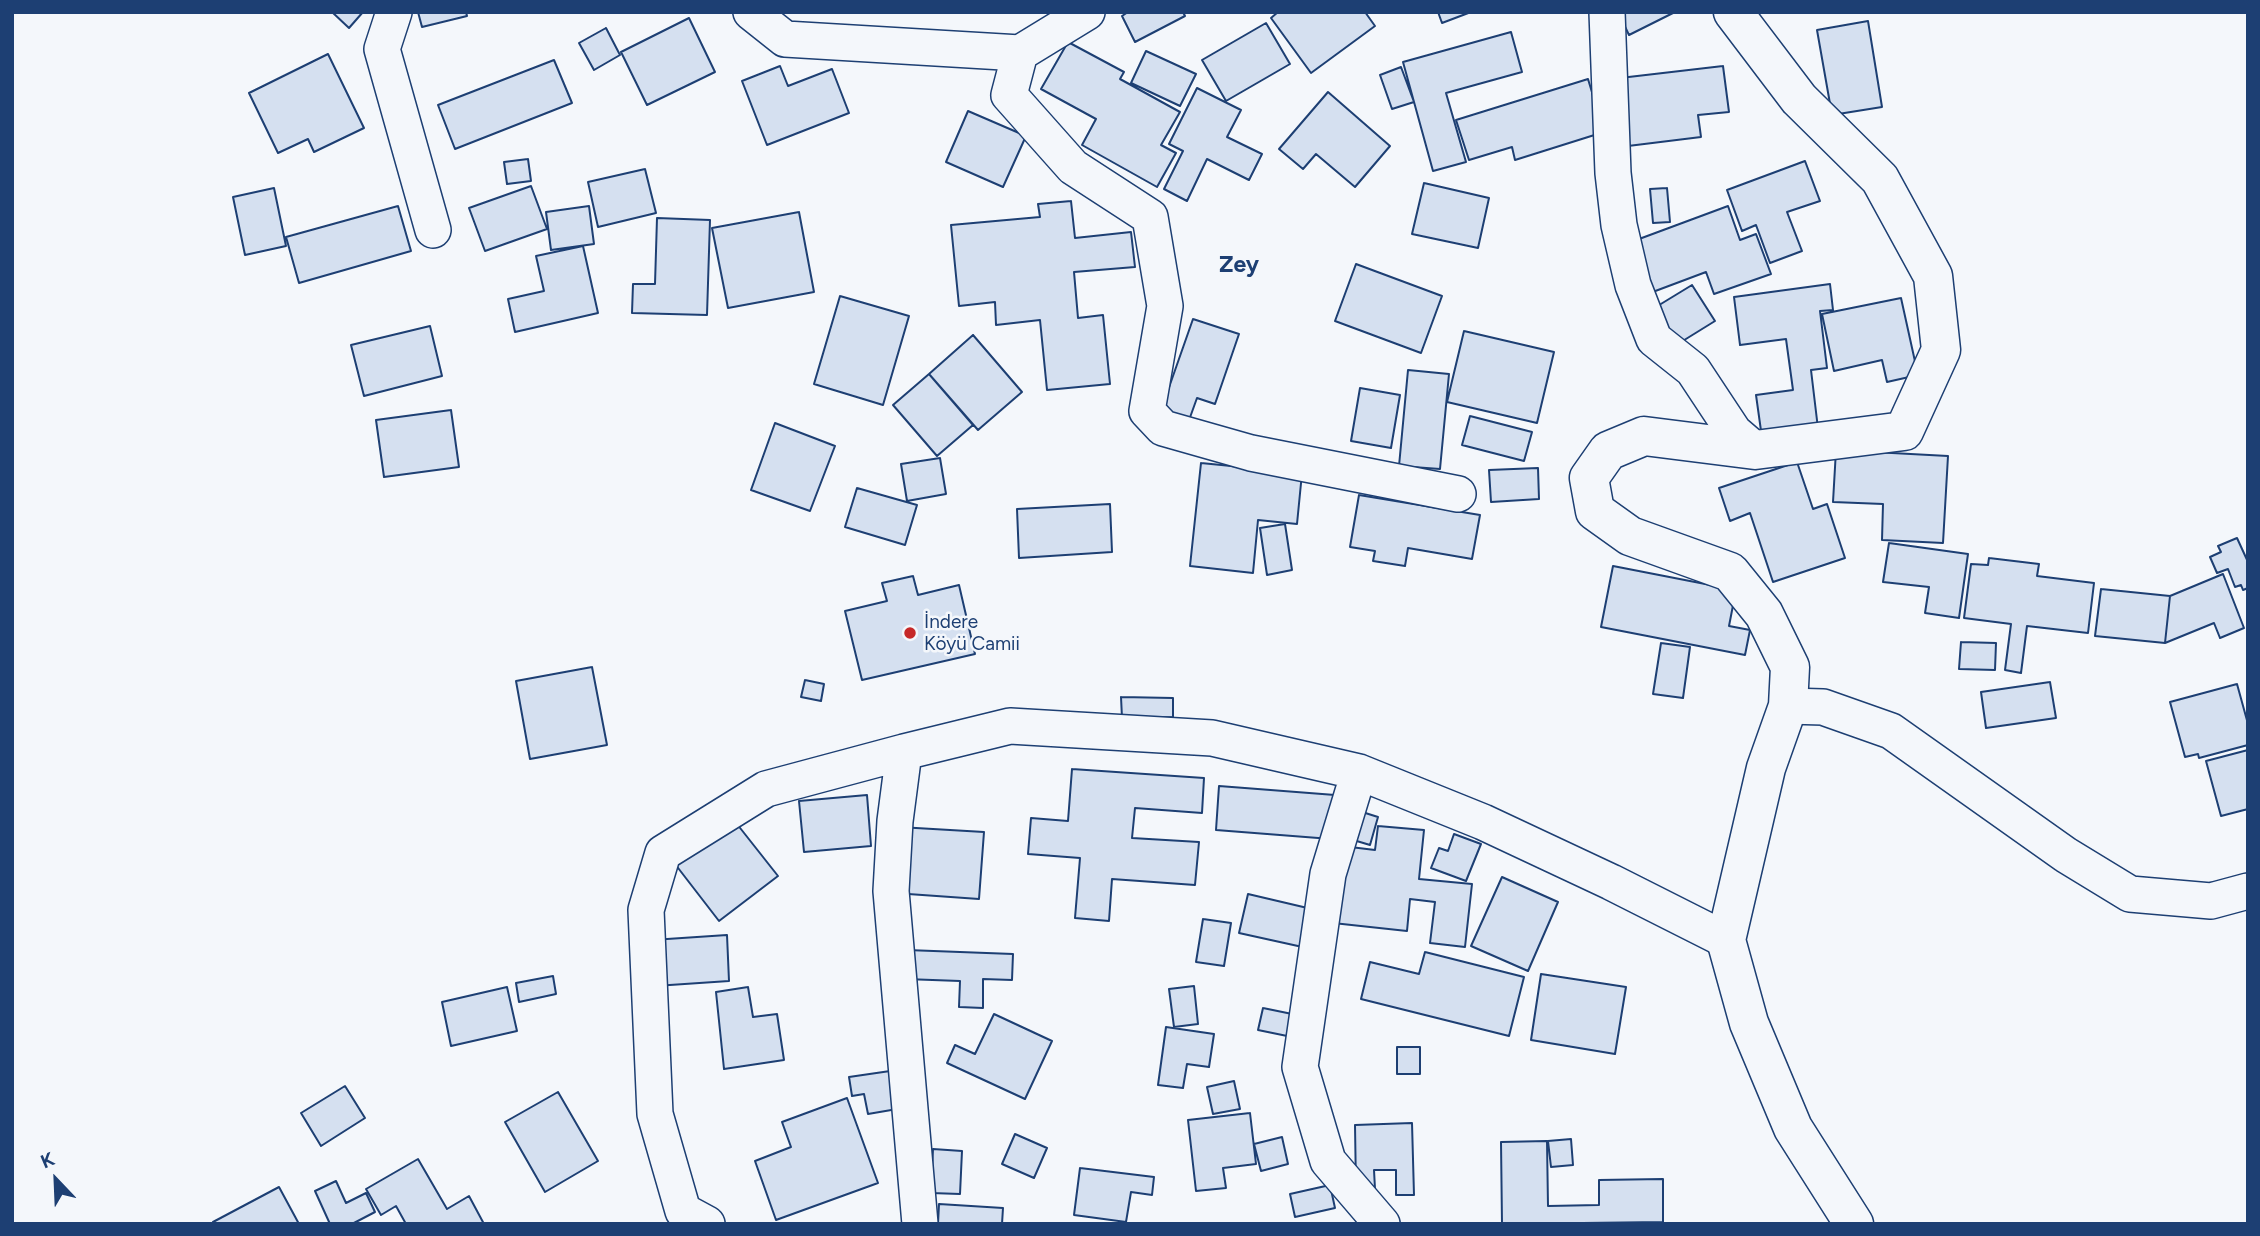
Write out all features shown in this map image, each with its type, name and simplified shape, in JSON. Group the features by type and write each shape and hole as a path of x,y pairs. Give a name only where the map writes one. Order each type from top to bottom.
{"street":[{"path":"394,12 382,49 433,230"},
{"path":"751,12 785,39 1020,53 1087,12"},
{"path":"1607,12 1613,173 1619,225 1633,285 1654,339 1693,370 1734,432 1755,450"},
{"path":"1733,12 1799,99 1880,178 1933,276 1941,350 1904,431 1755,450 1644,436 1608,451 1589,478 1595,511 1630,536 1730,572 1764,614 1790,667 1788,706 1766,768 1726,940 1749,1023 1793,1128 1854,1224"},
{"path":"1020,53 1009,95 1073,167 1150,218 1165,306 1147,411 1163,428 1251,453 1458,494"},
{"path":"1788,706 1823,707 1891,732 2067,855 2130,894 2211,901 2248,891"},
{"path":"706,1224 683,1211 655,1114 646,910 663,853 766,789 1010,726 1212,738 1359,772 1483,822 1726,940"},
{"path":"904,752 895,821 891,891 920,1224"},
{"path":"1359,772 1328,874 1300,1067 1328,1161 1382,1224"}],"building":[{"path":"332,12 363,12 349,28"},
{"path":"418,12 466,12 467,16 422,27"},
{"path":"1128,12 1183,12 1185,16 1135,42 1122,16"},
{"path":"1278,12 1365,12 1375,26 1311,73 1271,18"},
{"path":"1438,12 1471,12 1442,23"},
{"path":"1618,12 1675,12 1629,35"},
{"path":"689,18 715,72 647,105 621,52"},
{"path":"1868,21 1882,107 1832,115 1817,30"},
{"path":"1266,23 1290,64 1226,101 1202,60"},
{"path":"606,28 620,55 594,70 579,43"},
{"path":"1511,32 1522,72 1446,93 1466,162 1433,171 1403,62"},
{"path":"1068,42 1124,72 1120,79 1180,112 1161,145 1176,153 1157,187 1082,145 1096,119 1041,89"},
{"path":"1146,51 1196,74 1180,106 1131,83"},
{"path":"328,54 364,128 314,152 308,139 278,153 249,93"},
{"path":"554,60 572,103 455,149 438,105"},
{"path":"780,66 788,86 832,69 849,113 767,145 742,81"},
{"path":"1723,66 1729,112 1698,115 1701,137 1628,146 1620,78"},
{"path":"1401,67 1414,102 1392,109 1380,75"},
{"path":"1588,79 1604,132 1515,160 1512,147 1469,160 1456,120"},
{"path":"1197,88 1241,110 1227,137 1262,154 1249,180 1207,159 1187,201 1164,189 1183,151 1169,144"},
{"path":"1328,92 1390,146 1355,187 1316,154 1303,169 1279,149"},
{"path":"968,111 1026,136 1003,187 946,162"},
{"path":"528,159 531,181 507,184 504,162"},
{"path":"1805,161 1820,201 1787,212 1802,251 1770,263 1756,225 1742,231 1727,190"},
{"path":"645,169 656,213 598,227 588,182"},
{"path":"1424,183 1489,198 1478,248 1412,234"},
{"path":"531,186 547,229 485,251 469,208"},
{"path":"274,188 286,246 245,255 233,197"},
{"path":"1667,188 1670,222 1653,223 1650,189"},
{"path":"1071,201 1075,238 1131,232 1135,267 1074,272 1078,318 1103,315 1110,384 1047,390 1040,320 996,325 995,302 959,306 951,225 1040,217 1038,204"},
{"path":"398,206 411,251 299,283 286,237"},
{"path":"589,206 594,244 551,250 546,212"},
{"path":"1728,206 1740,240 1756,234 1771,274 1714,294 1706,272 1650,293 1631,242"},
{"path":"799,212 814,292 728,308 712,228"},
{"path":"657,218 710,220 707,315 632,313 633,284 655,284"},
{"path":"583,246 598,313 515,332 508,299 544,291 536,256"},
{"path":"1356,264 1442,296 1421,353 1335,321"},
{"path":"1830,284 1833,310 1820,311 1827,368 1811,370 1819,437 1763,445 1756,395 1793,390 1786,339 1740,345 1734,297"},
{"path":"1692,285 1715,321 1673,347 1651,310"},
{"path":"840,296 909,316 883,405 814,384"},
{"path":"1901,298 1918,375 1887,382 1882,360 1834,371 1822,314"},
{"path":"1193,319 1239,334 1215,404 1197,398 1188,423 1160,413"},
{"path":"430,326 442,376 364,396 351,345"},
{"path":"1464,331 1554,352 1537,423 1447,402"},
{"path":"973,335 1022,392 978,430 929,374"},
{"path":"1408,370 1449,374 1440,469 1399,466"},
{"path":"929,374 973,425 937,456 893,405"},
{"path":"1360,388 1400,395 1391,448 1351,441"},
{"path":"451,410 459,467 384,477 376,420"},
{"path":"1470,416 1532,432 1524,461 1462,445"},
{"path":"775,423 835,446 810,511 751,490"},
{"path":"1836,450 1948,456 1943,543 1882,540 1883,504 1833,502"},
{"path":"940,458 946,494 907,501 901,464"},
{"path":"1797,462 1813,509 1827,504 1845,558 1773,582 1750,513 1730,521 1719,488"},
{"path":"1201,463 1302,473 1297,524 1258,520 1253,573 1190,566"},
{"path":"1538,468 1539,499 1491,502 1489,470"},
{"path":"857,488 917,505 905,545 845,527"},
{"path":"1359,495 1480,515 1472,559 1408,548 1405,566 1373,561 1375,551 1350,547"},
{"path":"1110,504 1112,552 1019,558 1017,509"},
{"path":"1285,524 1292,570 1267,575 1260,528"},
{"path":"2237,538 2248,562 2248,588 2243,590 2241,585 2235,587 2228,569 2217,573 2210,557 2221,552 2218,546"},
{"path":"1889,543 1968,554 1959,618 1925,613 1929,587 1883,582"},
{"path":"1989,558 2039,564 2037,576 2094,583 2088,633 2027,626 2021,673 2005,670 2011,624 1964,618 1971,564 1988,565"},
{"path":"1613,566 1736,590 1729,626 1750,630 1745,655 1601,627"},
{"path":"2223,574 2244,628 2220,638 2214,623 2165,643 2170,596"},
{"name":"İndere Köyü Camii","path":"913,576 918,595 959,585 975,654 862,680 845,611 887,601 882,583"},
{"path":"2101,589 2170,596 2165,643 2095,636"},
{"path":"1961,642 1996,643 1995,670 1959,669"},
{"path":"1661,643 1690,647 1683,698 1653,694"},
{"path":"592,667 607,745 530,759 516,681"},
{"path":"805,680 824,684 821,701 801,697"},
{"path":"2050,682 2056,718 1986,728 1981,692"},
{"path":"2237,684 2248,724 2248,745 2199,758 2198,754 2185,757 2170,702"},
{"path":"1121,697 1173,698 1173,717 1122,718"},
{"path":"2248,750 2248,809 2221,816 2206,761"},
{"path":"1072,769 1204,778 1202,813 1135,808 1132,838 1199,842 1195,885 1112,879 1109,921 1075,918 1080,858 1028,854 1031,818 1068,821"},
{"path":"1219,786 1335,795 1331,839 1216,830"},
{"path":"867,795 871,846 804,852 799,801"},
{"path":"1359,811 1378,817 1370,845 1350,839"},
{"path":"733,819 778,876 719,921 675,864"},
{"path":"1378,826 1424,830 1419,879 1472,884 1465,947 1430,943 1435,902 1410,899 1407,931 1333,923 1342,846 1375,850"},
{"path":"899,827 984,832 979,899 894,893"},
{"path":"1454,834 1481,844 1466,881 1431,868 1439,848 1448,851"},
{"path":"1502,877 1558,902 1528,971 1471,946"},
{"path":"1248,894 1316,910 1307,948 1239,933"},
{"path":"1203,919 1231,923 1224,966 1196,962"},
{"path":"727,935 729,981 655,986 652,940"},
{"path":"907,950 1013,954 1012,980 983,979 983,1008 959,1007 960,981 905,979"},
{"path":"1425,952 1524,977 1509,1036 1361,999 1370,962 1419,974"},
{"path":"1541,974 1626,987 1615,1054 1531,1040"},
{"path":"553,976 556,994 519,1002 516,983"},
{"path":"1194,986 1198,1024 1174,1027 1169,989"},
{"path":"507,987 517,1031 451,1046 442,1002"},
{"path":"748,987 753,1017 777,1014 784,1060 724,1069 716,992"},
{"path":"1263,1008 1297,1015 1292,1037 1258,1030"},
{"path":"994,1014 1052,1041 1025,1099 947,1063 955,1045 975,1054"},
{"path":"1166,1027 1214,1034 1209,1067 1187,1064 1183,1088 1158,1085"},
{"path":"1397,1047 1420,1047 1420,1074 1397,1074"},
{"path":"897,1070 903,1108 868,1114 864,1094 852,1096 849,1077"},
{"path":"1234,1081 1240,1109 1213,1114 1207,1087"},
{"path":"345,1086 365,1118 321,1146 301,1113"},
{"path":"558,1092 598,1161 545,1192 505,1122"},
{"path":"847,1098 878,1183 776,1220 755,1161 791,1147 782,1122"},
{"path":"1250,1113 1256,1164 1223,1168 1226,1188 1196,1191 1188,1120"},
{"path":"1412,1123 1414,1195 1396,1195 1396,1170 1374,1170 1375,1189 1356,1190 1355,1125"},
{"path":"1015,1134 1047,1148 1034,1178 1002,1164"},
{"path":"1282,1137 1288,1164 1261,1171 1254,1144"},
{"path":"1571,1139 1573,1165 1551,1167 1548,1141"},
{"path":"1547,1141 1548,1206 1599,1205 1599,1180 1663,1179 1663,1222 1502,1224 1501,1142"},
{"path":"933,1149 962,1151 960,1194 931,1193"},
{"path":"418,1159 447,1209 469,1196 484,1224 406,1224 396,1206 381,1215 366,1189"},
{"path":"1080,1168 1154,1177 1152,1195 1131,1192 1126,1222 1074,1215"},
{"path":"336,1181 346,1203 366,1193 375,1212 352,1224 330,1224 315,1191"},
{"path":"1330,1185 1335,1208 1295,1217 1290,1194"},
{"path":"279,1187 299,1224 214,1224 213,1222"},
{"path":"939,1204 1003,1208 1002,1224 938,1224"}],"place":[{"name":"İndere Köyü Camii","path":"910,633"}],"district":[{"name":"Zey","path":"1239,265"}]}
